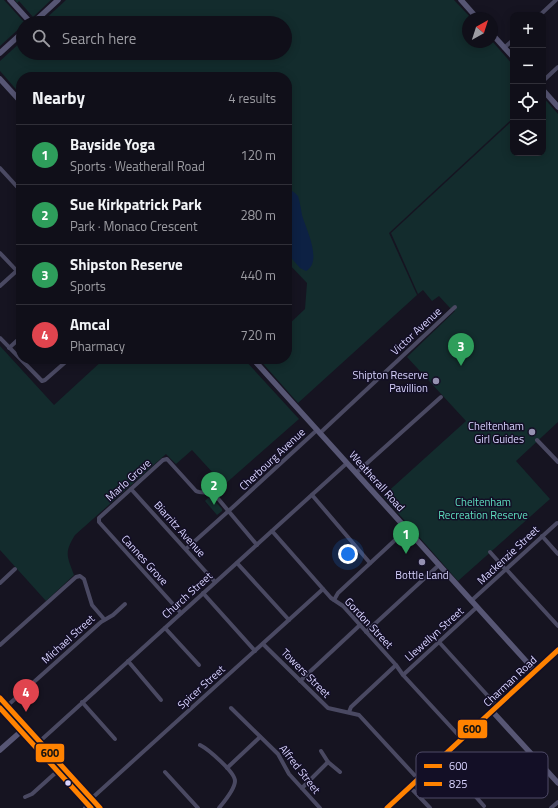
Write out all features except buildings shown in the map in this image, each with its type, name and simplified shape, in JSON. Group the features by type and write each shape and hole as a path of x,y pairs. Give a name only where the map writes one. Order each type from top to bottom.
{"main road":[{"path":"0,698 100,808"}],"street":[{"path":"10,0 25,16"},
{"path":"40,16 58,0"},
{"path":"461,0 472,12"},
{"path":"543,12 556,0"},
{"path":"0,53 16,38"},
{"path":"498,41 510,54"},
{"path":"504,48 510,43"},
{"path":"546,78 558,67"},
{"path":"0,79 16,97"},
{"path":"546,93 558,107"},
{"path":"0,168 16,186"},
{"path":"0,253 16,270"},
{"path":"0,286 16,272"},
{"name":"Victor Avenue","path":"318,432 454,308"},
{"path":"0,338 16,355"},
{"path":"9,348 16,342"},
{"path":"24,364 39,380 42,381 63,364"},
{"name":"Weatherall Road","path":"257,364 535,671"},
{"path":"356,473 441,396"},
{"name":"Cherbourg Avenue","path":"186,549 318,432"},
{"path":"537,440 558,462"},
{"name":"Marlo Grove","path":"99,518 165,459 169,461 196,491 213,493 229,511"},
{"name":"Church Street","path":"39,742 347,463"},
{"name":"Biarritz Avenue","path":"131,489 215,582"},
{"path":"312,495 370,562"},
{"path":"229,511 256,545"},
{"name":"Cannes Grove","path":"99,518 99,522 180,613"},
{"name":"Mackenzie Street","path":"471,601 557,523"},
{"path":"334,600 338,593 407,529"},
{"name":"Gordon Street","path":"272,531 323,589 334,600 343,606 461,740"},
{"path":"542,536 558,554"},
{"path":"490,552 558,626"},
{"path":"237,563 289,620"},
{"path":"366,632 438,565"},
{"path":"0,583 16,569"},
{"path":"0,645 76,577 80,576 84,580 92,605 104,619"},
{"name":"Spicer Street","path":"85,808 323,589"},
{"path":"203,593 255,651"},
{"name":"Michael Street","path":"8,706 104,619 113,615 126,604"},
{"name":"Llewellyn Street","path":"403,675 477,607"},
{"path":"300,681 360,626"},
{"path":"165,628 199,665"},
{"path":"439,642 497,706"},
{"name":"Towers Street","path":"263,644 328,708 352,712 361,717 416,778"},
{"name":"Charman Road","path":"447,752 535,671 557,653"},
{"path":"128,661 162,700"},
{"path":"352,712 350,708 396,665"},
{"path":"82,702 115,739"},
{"name":"Alfred Street","path":"231,708 278,754 286,770 320,808"},
{"path":"492,711 530,752"},
{"path":"0,750 26,727"},
{"path":"227,768 260,737"},
{"path":"200,745 206,748 233,775 235,782 218,808"},
{"path":"321,751 328,762 340,772"},
{"path":"302,788 328,762"},
{"path":"25,798 32,794 62,767"},
{"path":"165,772 198,808"},
{"path":"548,772 558,783"},
{"name":"Charman Road","path":"388,808 416,782"},
{"path":"410,787 416,793"},
{"path":"420,798 430,808"},
{"path":"477,798 484,806"},
{"path":"552,808 558,802"}],"green space":[{"path":"0,0 4,0 19,16 16,16 16,31 0,46"},
{"path":"15,0 51,0 34,16 32,16 19,1 17,3"},
{"path":"66,0 454,0 465,12 462,12 462,48 498,48 510,62 510,121 389,233 417,295 298,403 263,364 292,364 292,321 305,309 307,283 292,267 292,72 16,72 16,89 0,71 0,61 16,46 16,60 292,60 292,16 49,16"},
{"name":"Cheltenham Recreation Reserve","path":"546,100 558,114 558,422 516,461 550,499 458,581 383,496 466,421 407,357 455,311 450,308 439,296 432,301 423,290 418,294 391,233 510,123 510,156 546,156"},
{"path":"0,346 54,405 99,364 249,364 299,419 224,485 192,450 176,464 166,454 75,535 68,551 68,559 74,575 46,601 0,550"},
{"path":"210,496 222,509 222,511 217,515 205,501"}],"water":[{"path":"292,191 298,196 302,215 310,236 313,253 311,267 306,271 300,268 292,259"}],"transit line":[{"name":"600","path":"448,752 558,650"},
{"name":"600","path":"0,698 100,808"},
{"name":"825","path":"0,708 91,808"},
{"name":"600","path":"387,808 416,781"}],"place":[{"name":"Shipston Reserve","path":"461,366"},
{"name":"Shipton Reserve Pavillion","path":"436,381"},
{"name":"Cheltenham Girl Guides","path":"532,432"},
{"name":"Sue Kirkpatrick Park","path":"214,505"},
{"name":"Bayside Yoga","path":"406,554"},
{"name":"Bottle Land","path":"422,562"},
{"name":"Amcal","path":"26,712"}]}
